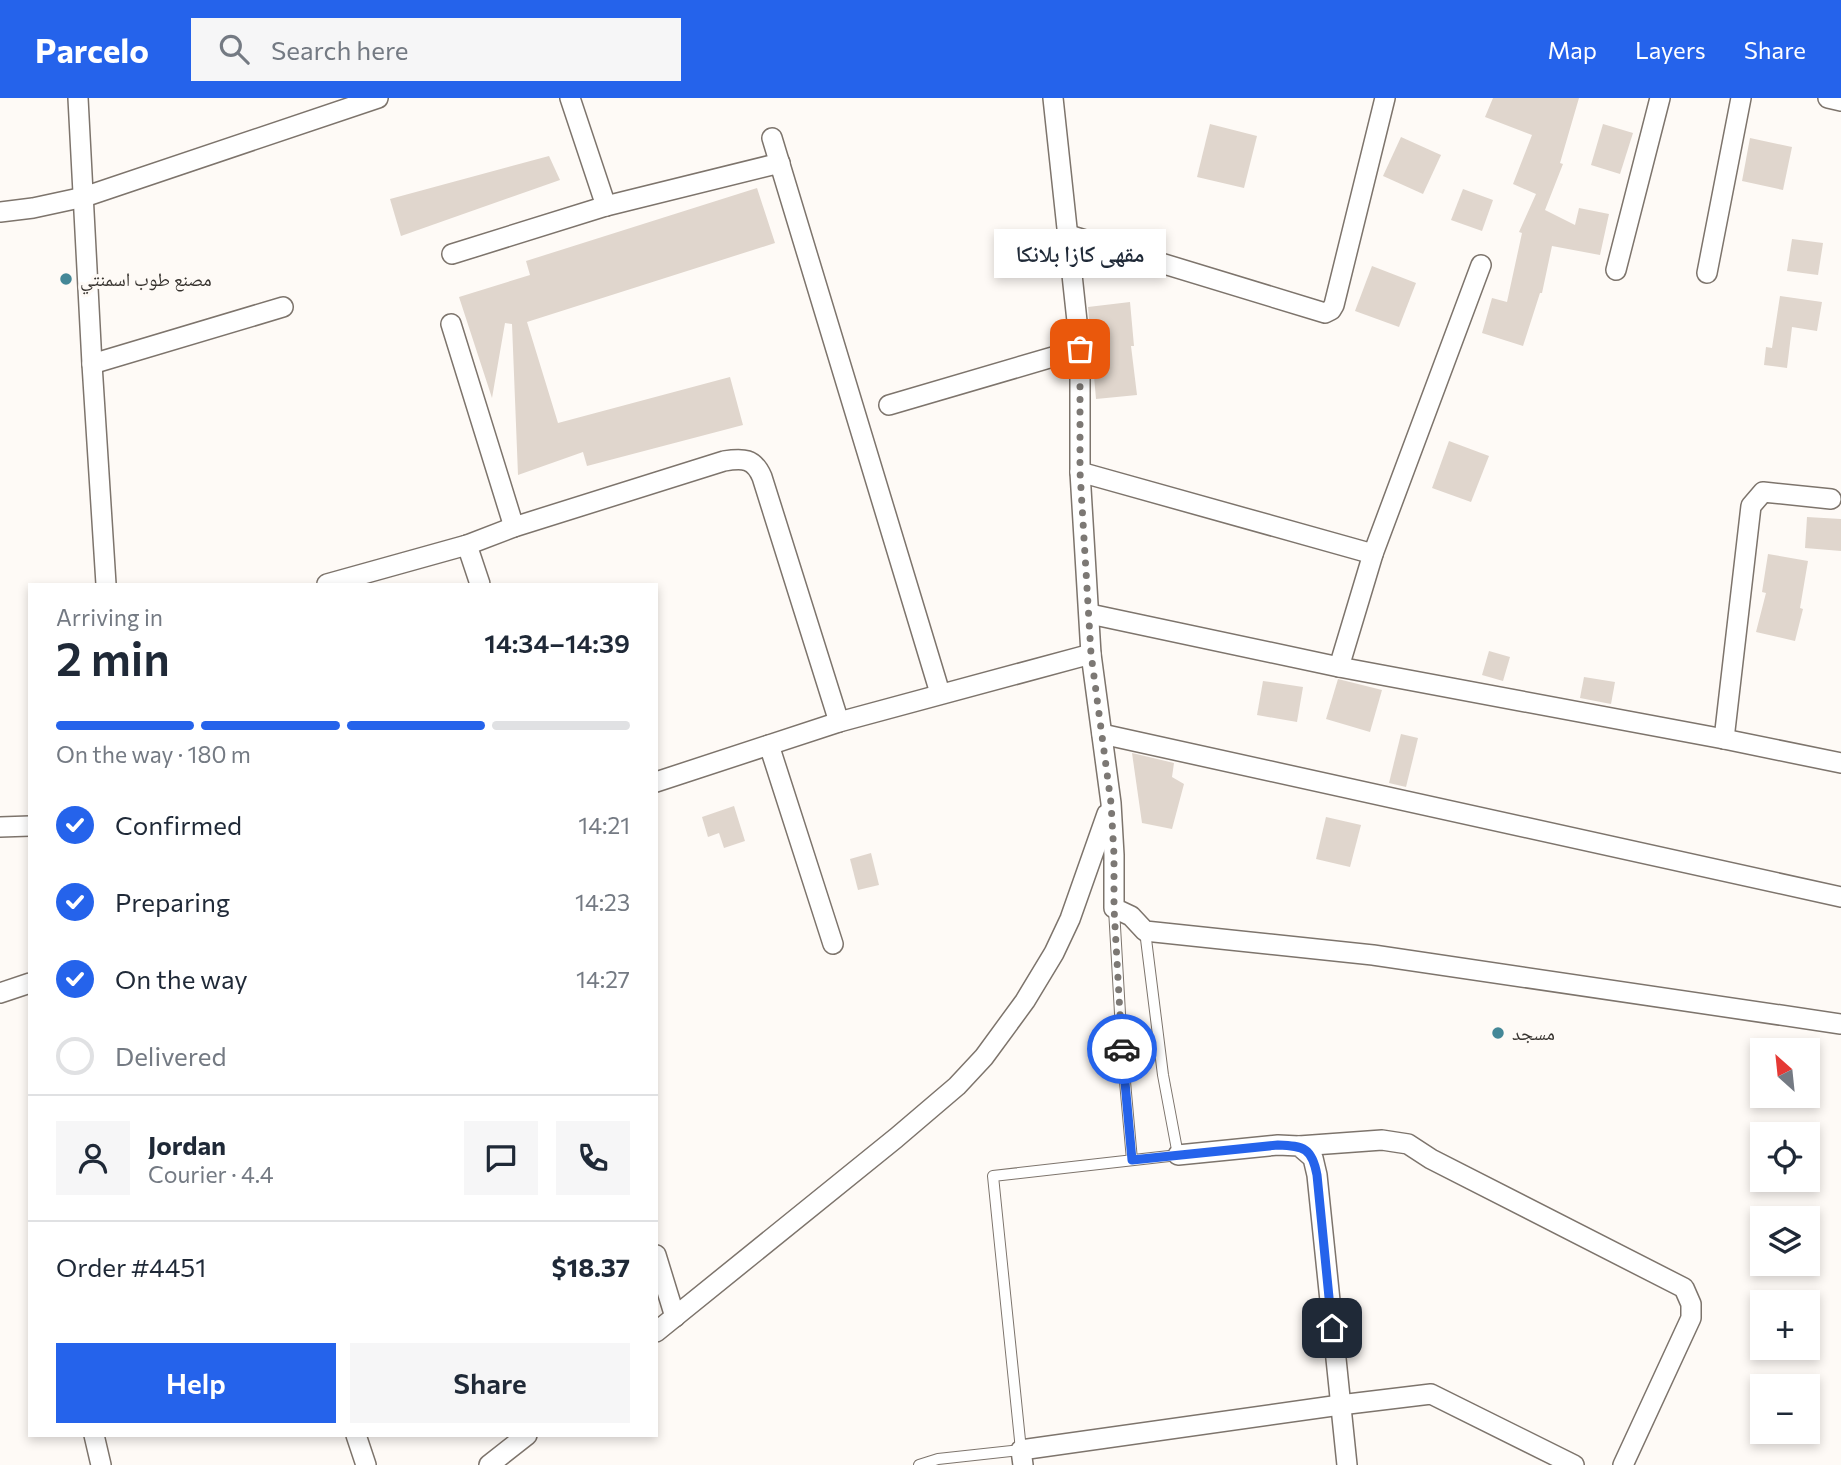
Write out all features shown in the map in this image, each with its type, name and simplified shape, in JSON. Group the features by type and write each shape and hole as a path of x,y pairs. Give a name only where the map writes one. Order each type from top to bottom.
{"street":[{"path":"78,98 106,583"},
{"path":"0,212 84,197 378,98"},
{"path":"570,98 606,206"},
{"path":"1054,98 1080,349 1080,472 1091,654 1111,803 1114,908 1131,916 1144,930 1373,956 1841,1024"},
{"path":"1069,235 1325,313 1334,305 1385,98"},
{"path":"1616,270 1660,98"},
{"path":"1707,272 1741,98"},
{"path":"1828,98 1841,102"},
{"path":"772,138 940,693"},
{"path":"452,254 606,206 780,163"},
{"path":"1339,667 1373,554 1481,265"},
{"path":"92,364 283,307"},
{"path":"451,324 514,527"},
{"path":"889,405 1080,349"},
{"path":"331,583 467,545 514,527 724,461 750,461 757,466 839,722"},
{"path":"1080,472 1373,554"},
{"path":"1724,739 1751,506 1763,492 1831,499"},
{"path":"467,545 480,583"},
{"path":"1090,614 1339,667 1841,763"},
{"path":"658,781 839,722 1091,654"},
{"path":"1102,734 1841,897"},
{"path":"769,745 833,944"},
{"path":"658,1330 896,1138 957,1086 984,1057 1025,1002 1054,953 1070,919 1111,803"},
{"path":"0,827 28,826"},
{"path":"0,993 28,984"},
{"path":"1178,1155 1278,1145 1382,1140 1408,1144 1432,1159 1684,1288 1691,1304 1691,1318 1623,1465"},
{"path":"1299,1146 1314,1158 1317,1175 1347,1465"},
{"path":"658,1262 675,1317"},
{"path":"1022,1457 1339,1405 1431,1394 1574,1465"},
{"path":"94,1437 101,1465"},
{"path":"357,1437 366,1465"},
{"path":"489,1465 524,1437"}],"lane":[{"path":"1114,908 1132,1160"},
{"path":"919,1465 938,1459 1022,1457 993,1176 1178,1155 1163,1075 1144,930"}],"building":[{"path":"1493,98 1579,98 1560,163 1563,164 1545,210 1575,225 1579,208 1609,214 1600,255 1552,246 1542,293 1523,346 1482,333 1492,298 1507,302 1522,233 1519,232 1536,194 1513,184 1532,135 1485,117"},
{"path":"1210,124 1257,136 1244,188 1197,177"},
{"path":"1603,124 1633,133 1620,174 1591,165"},
{"path":"1401,137 1441,155 1423,194 1383,176"},
{"path":"1750,138 1792,147 1783,190 1742,181"},
{"path":"549,156 560,180 401,236 390,199"},
{"path":"757,188 775,243 527,322 558,423 730,377 743,425 587,466 583,452 518,475 512,324 505,323 492,398 459,297 530,275 526,261"},
{"path":"1463,189 1493,200 1482,231 1451,220"},
{"path":"1792,239 1823,243 1818,275 1787,271"},
{"path":"1372,266 1416,283 1399,327 1355,311"},
{"path":"1780,296 1822,302 1817,331 1792,327 1787,368 1764,365 1766,347 1772,348"},
{"path":"1130,302 1134,346 1131,346 1137,395 1096,399 1088,307"},
{"path":"1449,441 1489,456 1471,502 1432,488"},
{"path":"1807,517 1841,519 1841,551 1805,548"},
{"path":"1768,554 1808,561 1800,608 1803,609 1795,641 1756,632 1766,593 1762,592"},
{"path":"1489,651 1510,657 1503,681 1482,675"},
{"path":"1584,677 1615,682 1611,704 1580,698"},
{"path":"1338,679 1382,690 1370,732 1326,719"},
{"path":"1263,681 1303,687 1297,722 1257,715"},
{"path":"1401,734 1418,738 1406,787 1389,783"},
{"path":"1132,753 1174,763 1172,777 1184,784 1172,829 1142,823"},
{"path":"734,806 745,841 724,848 719,833 708,837 702,817"},
{"path":"1326,817 1361,825 1350,867 1316,859"},
{"path":"871,853 879,885 858,890 850,859"}],"way so far":[{"path":"1080,349 1080,472 1091,654 1111,803 1122,1049"}],"place":[{"name":"مصنع طوب اسمنتي","path":"66,279"},
{"name":"مقهى كازا بلانكا","path":"1080,349"},
{"name":"مسجد","path":"1498,1033"}],"route":[{"path":"1122,1049 1132,1160 1278,1145 1299,1146 1314,1158 1332,1328"}]}
